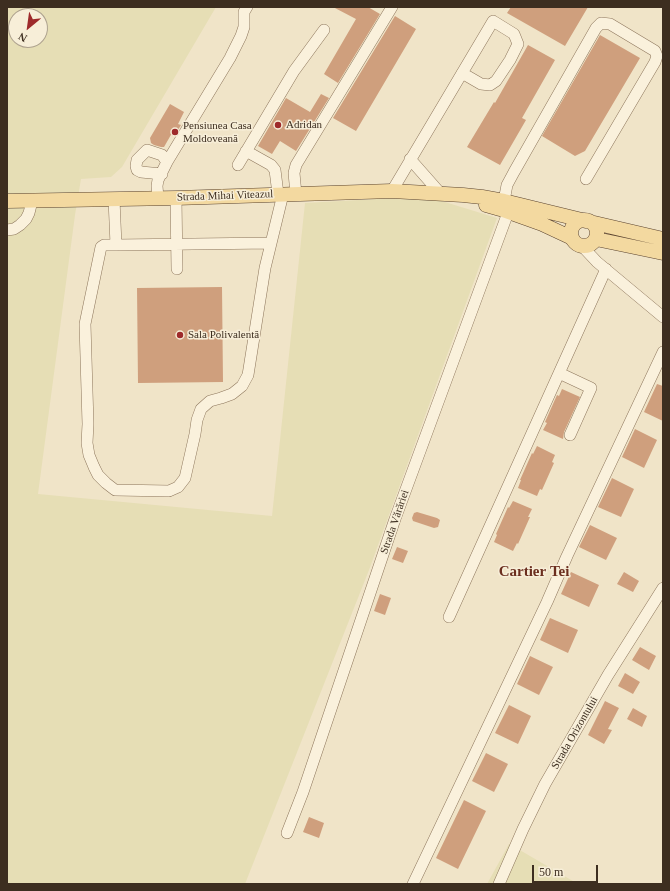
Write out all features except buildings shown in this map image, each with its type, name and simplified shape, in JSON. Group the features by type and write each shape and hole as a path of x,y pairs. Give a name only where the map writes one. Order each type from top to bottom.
{"main road":[{"name":"Strada Mihai Viteazul","path":"7,201 176,198 392,191 442,194 588,221 663,239"},
{"name":"Strada Mihai Viteazul","path":"505,206 577,242"},
{"path":"588,221 597,229 596,239 592,244 585,246 577,242 572,231 573,227 578,222 588,221"},
{"path":"596,239 663,253"}],"street":[{"path":"158,198 158,180 167,162 230,58 244,27 244,12 247,7"},
{"path":"271,244 116,245 101,247 85,324 88,424 87,443 88,455 98,475 115,490 169,491 178,487 185,478 197,420 201,409 210,401 232,394 242,386 248,376 271,244 285,194 296,165 392,7"},
{"path":"392,191 410,159 493,21 514,34 518,44 510,60 496,81 490,85 481,84 462,73"},
{"name":"Strada Vărăriei","path":"287,833 303,792 395,520 506,218 505,206 507,185 596,28 601,23 610,24 655,51 657,56"},
{"path":"238,165 294,71 324,30"},
{"path":"586,179 663,46"},
{"path":"162,174 141,172 137,170 137,160 147,150 162,155 167,162"},
{"path":"246,151 271,165 275,170 285,194"},
{"path":"410,159 442,194"},
{"path":"176,198 177,269"},
{"path":"114,199 116,245"},
{"path":"7,230 14,229 26,219 32,205 32,201"},
{"path":"577,242 606,269 663,317"},
{"path":"449,616 606,269"},
{"path":"413,884 547,602 570,549 663,352"},
{"path":"559,373 591,388 570,434"},
{"name":"Strada Orizontului","path":"499,884 545,784 608,675 663,588"}],"shaded area":[{"path":"7,7 216,7 122,167 111,177 81,179 38,494 272,516 305,203 394,198 435,199 497,218 369,570 245,884 7,884"},
{"path":"509,844 518,849 578,884 487,884"}],"place":[{"name":"Adridan","path":"278,125"},
{"name":"Pensiunea Casa Moldoveană","path":"175,132"},
{"name":"Sala Polivalentă","path":"180,335"}],"district":[{"name":"Cartier Tei","path":"534,572"}]}
